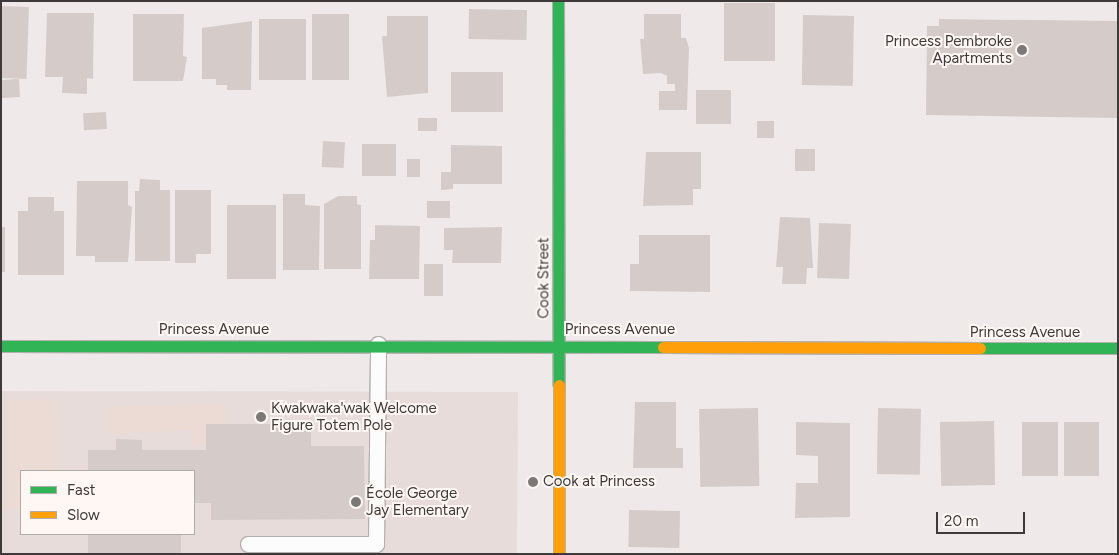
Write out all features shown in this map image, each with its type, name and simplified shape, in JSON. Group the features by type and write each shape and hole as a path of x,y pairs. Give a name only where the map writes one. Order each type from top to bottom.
{"street":[{"name":"Cook Street","path":"558,1 559,554"},
{"name":"Princess Avenue","path":"1,346 378,344 1118,348"}],"lane":[{"path":"248,544 376,544 378,344"}],"shaded area":[{"name":"École George Jay Elementary","path":"1,391 518,392 517,554 1,554"},
{"path":"55,399 57,470 20,470 20,507 2,508 1,400"},
{"path":"226,404 225,445 192,445 192,430 106,434 106,407"}],"building":[{"path":"724,3 775,3 775,61 724,61"},
{"path":"1,6 29,7 26,79 1,78"},
{"path":"469,9 527,10 526,40 468,39"},
{"path":"47,13 94,13 93,79 87,78 87,94 62,93 63,77 45,77"},
{"path":"133,14 184,14 183,56 187,57 183,81 133,81"},
{"path":"312,14 349,14 349,80 312,80"},
{"path":"644,14 681,14 681,38 686,38 689,48 687,110 659,110 659,91 675,91 675,84 667,84 667,76 661,73 643,74 640,39 644,39"},
{"path":"803,15 854,16 853,86 802,85"},
{"path":"387,16 428,16 428,93 387,97 382,36 387,36"},
{"path":"259,19 306,19 306,80 259,80"},
{"name":"Princess Pembroke Apartments","path":"939,19 1118,21 1118,118 926,115 927,26 939,26"},
{"path":"252,21 251,90 227,90 227,85 216,85 216,79 202,79 202,28"},
{"path":"451,72 503,72 503,112 451,112"},
{"path":"19,79 20,97 2,98 1,80"},
{"path":"696,90 731,90 731,124 696,124"},
{"path":"106,112 107,129 84,130 83,113"},
{"path":"418,118 437,118 437,131 418,131"},
{"path":"757,121 774,121 774,138 757,138"},
{"path":"323,141 345,142 344,168 322,167"},
{"path":"362,144 396,144 396,176 362,176"},
{"path":"451,145 502,146 502,184 453,184 453,189 441,190 441,172 451,172"},
{"path":"795,149 815,149 815,171 795,171"},
{"path":"646,152 701,152 701,189 693,189 693,205 643,206"},
{"path":"407,159 420,159 420,177 407,177"},
{"path":"140,179 160,180 160,190 170,190 170,261 135,261 135,191 139,191"},
{"path":"77,181 128,181 128,205 132,207 128,262 95,262 95,256 76,256"},
{"path":"175,190 211,190 211,254 196,254 196,263 175,263"},
{"path":"283,194 305,194 305,205 320,206 319,270 283,270"},
{"path":"338,196 357,196 357,204 361,205 361,269 324,269 324,204"},
{"path":"28,197 54,197 54,211 64,211 64,275 18,275 18,211 28,211"},
{"path":"427,201 450,201 450,218 427,218"},
{"path":"227,205 276,205 276,279 227,279"},
{"path":"780,217 810,218 813,268 807,268 806,284 782,284 783,267 776,267"},
{"path":"819,223 851,224 849,279 817,278"},
{"path":"375,225 420,226 419,279 369,279 370,240 375,240"},
{"path":"1,227 5,227 5,272 1,272"},
{"path":"502,227 501,263 452,263 453,250 444,250 444,228"},
{"path":"639,235 710,235 710,292 630,291 630,264 639,264"},
{"path":"424,264 443,264 443,296 424,296"},
{"path":"635,402 676,402 676,448 683,448 683,468 633,468"},
{"path":"758,408 759,486 700,487 699,409"},
{"path":"878,408 921,409 920,475 877,474"},
{"path":"994,421 995,485 941,486 940,422"},
{"path":"796,422 850,423 850,517 795,518 796,483 818,483 818,456 796,455"},
{"path":"1022,422 1058,422 1058,476 1022,476"},
{"path":"1064,422 1099,422 1099,476 1064,476"},
{"path":"206,424 311,424 311,446 364,446 365,519 211,520 211,503 195,503 195,470 88,470 88,450 116,450 116,439 142,440 142,450 206,450"},
{"path":"629,510 680,511 679,548 628,547"},
{"path":"88,535 181,535 181,554 88,554"}],"traffic: fast":[{"path":"558,1 559,385"},
{"path":"1,346 663,347"},
{"path":"980,348 1118,348"}],"traffic: slow":[{"path":"663,347 980,348"},
{"path":"559,385 559,554"}],"place":[{"name":"Princess Pembroke Apartments","path":"1022,50"},
{"name":"Kwakwaka'wak Welcome Figure Totem Pole","path":"261,417"},
{"name":"Cook at Princess","path":"533,482"},
{"name":"École George Jay Elementary","path":"356,502"}]}
